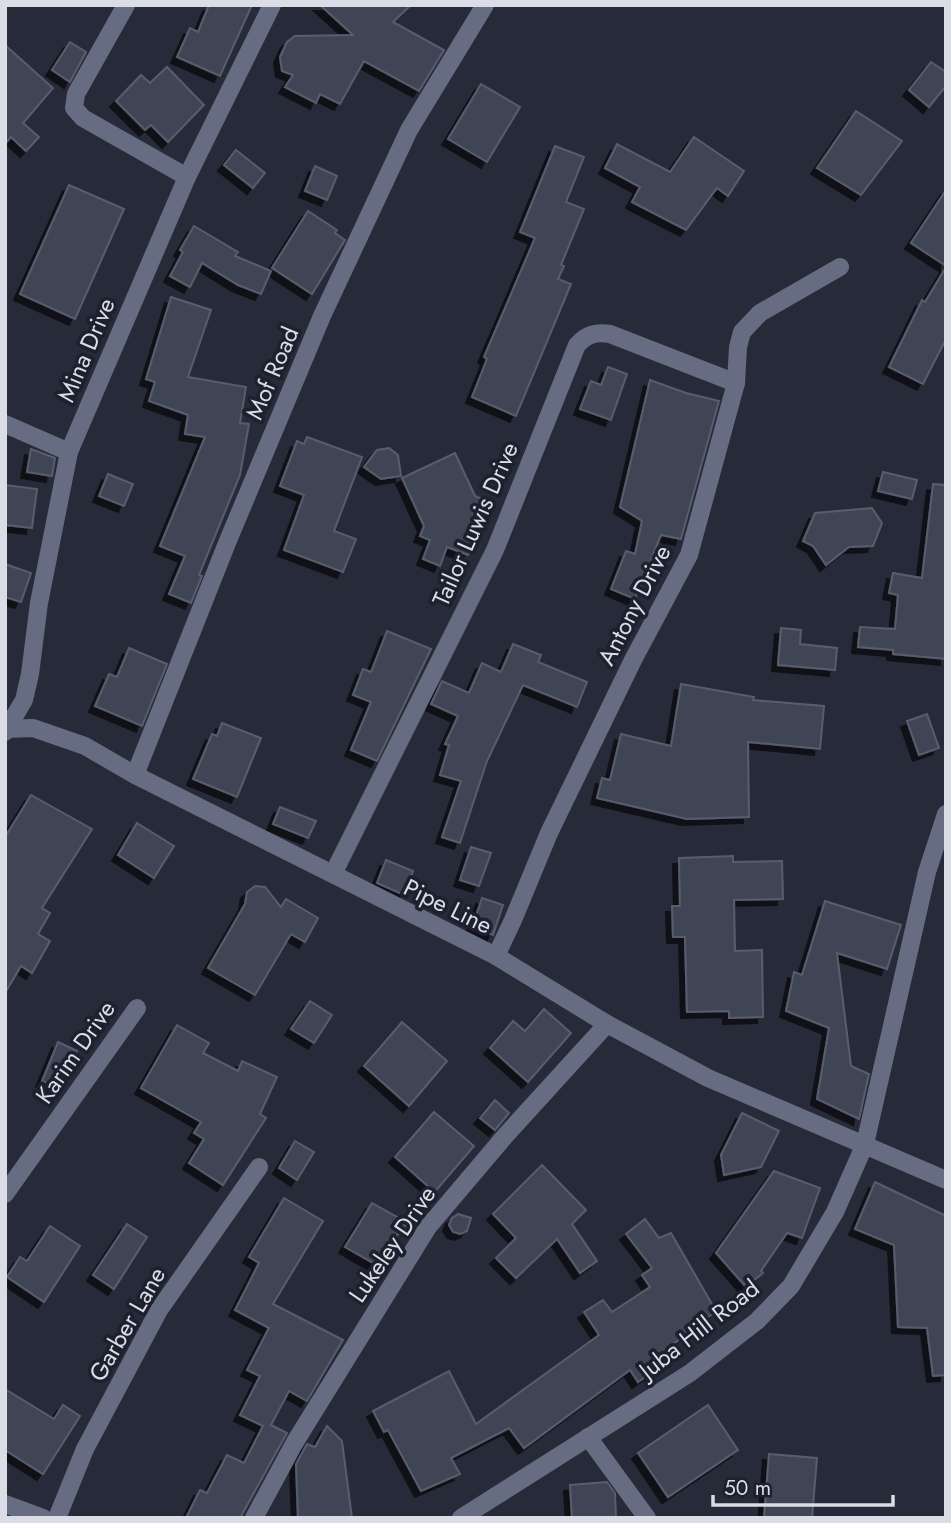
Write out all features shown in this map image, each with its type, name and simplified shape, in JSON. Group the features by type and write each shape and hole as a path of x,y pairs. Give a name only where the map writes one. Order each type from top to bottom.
{"street":[{"path":"126,5 76,94 74,108 83,118 187,177"},
{"name":"Mina Drive","path":"6,730 24,700 30,674 38,603 69,452 187,177 272,5"},
{"name":"Mof Road","path":"135,775 227,543 322,316 409,130 485,5"},
{"name":"Antony Drive","path":"496,956 549,833 633,660 690,555 736,383 738,347 743,332 760,313 840,267"},
{"name":"Tailor Luwis Drive","path":"333,874 495,550 577,345 584,337 598,332 610,334 736,383"},
{"path":"5,424 69,452"},
{"name":"Pipe Line","path":"6,730 33,728 85,746 135,775 496,956 607,1024 708,1078 946,1180"},
{"name":"Juba Hill Road","path":"461,1518 690,1373 757,1321 791,1286 835,1212 865,1144 927,872 946,814"},
{"name":"Karim Drive","path":"5,1194 137,1008"},
{"name":"Lukeley Drive","path":"254,1518 295,1442 428,1227 505,1136 607,1024"},
{"name":"Garber Lane","path":"57,1518 85,1449 159,1310 259,1167"},
{"path":"589,1437 647,1518"},
{"path":"5,1504 43,1518"}],"building":[{"path":"209,5 252,5 220,76 177,57 190,28 198,32"},
{"path":"320,5 411,5 393,22 444,50 419,91 364,61 340,104 320,94 316,103 285,87 293,75 282,71 280,57 287,42 295,36 353,35"},
{"path":"70,42 86,52 70,82 52,70"},
{"path":"5,45 53,88 23,123 39,137 26,151 11,137 5,144"},
{"path":"931,62 946,72 946,86 929,107 909,90"},
{"path":"167,67 204,105 168,142 151,125 145,130 116,101 141,75 150,83"},
{"path":"481,84 520,107 487,162 448,139"},
{"path":"856,111 902,141 861,195 817,168"},
{"path":"694,137 744,171 728,196 717,188 686,230 632,202 640,187 605,168 617,144 670,172"},
{"path":"555,146 584,157 566,202 584,209 558,279 571,284 516,416 472,397 487,359 484,357 535,238 520,232"},
{"path":"236,150 265,173 253,188 224,165"},
{"path":"315,166 337,176 327,200 305,191"},
{"path":"69,185 124,209 75,319 20,294"},
{"path":"946,190 946,266 911,243"},
{"path":"308,211 337,230 335,233 345,240 312,294 272,268"},
{"path":"194,226 238,252 235,256 271,271 261,294 238,285 202,263 190,287 170,276 183,252 180,250"},
{"path":"946,267 946,339 923,384 889,367 922,300 925,302"},
{"path":"171,297 211,310 188,377 246,387 240,423 249,424 240,475 199,575 202,576 191,603 169,594 185,556 160,546 205,437 185,434 188,415 149,401 155,382 146,379"},
{"path":"608,367 627,374 611,420 580,409 591,381 601,385"},
{"path":"650,380 719,401 681,539 661,535 635,599 611,589 626,551 635,554 642,521 620,507"},
{"path":"307,437 362,457 334,531 356,539 343,572 284,550 304,495 280,486 297,441 304,444"},
{"path":"389,448 398,455 401,476 381,479 364,467 377,450"},
{"path":"31,449 55,458 52,476 27,472"},
{"path":"455,453 475,496 489,502 468,555 447,547 440,566 423,559 430,540 420,536 424,526 402,478"},
{"path":"883,472 917,480 912,499 878,491"},
{"path":"108,474 133,484 124,506 99,496"},
{"path":"933,484 946,485 946,659 893,654 893,650 858,647 860,627 895,629 898,595 889,593 893,573 922,578"},
{"path":"5,485 37,489 32,528 5,525"},
{"path":"872,508 882,523 873,546 849,547 826,565 813,546 803,541 815,513"},
{"path":"5,564 31,573 21,602 5,597"},
{"path":"781,628 801,630 800,644 837,648 835,670 778,665"},
{"path":"387,631 431,649 377,761 351,750 371,702 353,695 363,669 371,672"},
{"path":"513,644 541,655 538,662 587,682 577,707 523,685 487,761 460,843 442,837 461,781 440,775 449,745 445,744 458,716 431,704 442,681 469,693 482,663 501,672"},
{"path":"129,648 167,664 142,726 95,706 109,674 117,677"},
{"path":"681,684 754,697 753,700 824,706 820,749 748,742 749,817 687,819 597,798 602,778 610,780 621,734 671,746"},
{"path":"927,714 939,748 919,755 907,721"},
{"path":"222,723 261,738 237,797 193,779 212,734 217,736"},
{"path":"31,795 92,829 42,908 50,913 38,934 50,941 32,973 21,966 5,993 5,837"},
{"path":"280,807 316,821 308,838 273,824"},
{"path":"137,823 174,846 154,878 118,855"},
{"path":"471,847 491,853 479,886 460,880"},
{"path":"733,856 733,862 782,861 783,899 734,900 735,951 762,950 763,1017 729,1018 729,1011 687,1012 685,937 673,937 672,906 680,906 679,858"},
{"path":"386,860 413,871 404,895 377,883"},
{"path":"255,886 265,887 281,907 286,899 318,918 305,942 291,934 255,995 208,968 245,904 247,892"},
{"path":"482,898 503,905 493,935 472,928"},
{"path":"825,901 901,925 887,969 837,953 851,1066 869,1074 859,1119 817,1099 829,1028 786,1011 794,972 802,975"},
{"path":"310,1001 332,1015 314,1043 291,1029"},
{"path":"544,1009 571,1033 528,1082 490,1048 513,1021 525,1031"},
{"path":"402,1022 447,1061 409,1106 364,1066"},
{"path":"177,1025 209,1043 203,1053 238,1071 242,1061 277,1077 260,1114 266,1118 223,1185 189,1163 204,1139 194,1133 201,1122 141,1088"},
{"path":"58,1042 77,1051 62,1088 42,1081"},
{"path":"495,1100 509,1113 495,1130 480,1118"},
{"path":"434,1112 474,1146 433,1194 430,1188 395,1157"},
{"path":"742,1113 779,1131 761,1167 724,1175 721,1155"},
{"path":"295,1141 314,1152 297,1180 279,1168"},
{"path":"542,1165 586,1210 572,1224 597,1261 580,1273 557,1239 516,1278 496,1258 516,1238 493,1214"},
{"path":"774,1171 820,1188 802,1238 787,1233 761,1271 763,1273 746,1287 716,1253"},
{"path":"875,1182 946,1216 946,1375 933,1376 927,1328 898,1327 894,1245 855,1229"},
{"path":"284,1198 323,1221 273,1304 343,1340 307,1401 289,1391 271,1425 287,1433 240,1518 186,1518 200,1490 207,1493 227,1455 244,1463 263,1426 240,1415 260,1376 247,1370 269,1328 235,1310 259,1263 249,1257"},
{"path":"372,1203 408,1223 373,1263 345,1247"},
{"path":"458,1214 471,1218 467,1231 460,1234 453,1232 449,1225 452,1218"},
{"path":"645,1219 659,1238 671,1233 716,1311 667,1349 673,1358 638,1382 630,1370 524,1448 509,1428 451,1458 460,1474 421,1491 388,1430 384,1432 373,1411 449,1371 476,1424 599,1335 584,1312 603,1300 612,1312 650,1287 642,1275 652,1268 626,1234"},
{"path":"127,1224 147,1237 114,1289 93,1275"},
{"path":"50,1226 80,1246 44,1302 7,1277 20,1257 27,1261"},
{"path":"5,1389 54,1419 63,1405 80,1416 43,1474 5,1450"},
{"path":"708,1405 738,1450 668,1497 638,1453"},
{"path":"327,1426 342,1441 352,1518 298,1518 296,1464 307,1444 315,1447"},
{"path":"769,1454 817,1458 812,1518 764,1518"},
{"path":"607,1482 615,1493 616,1518 572,1518 570,1485"}]}
